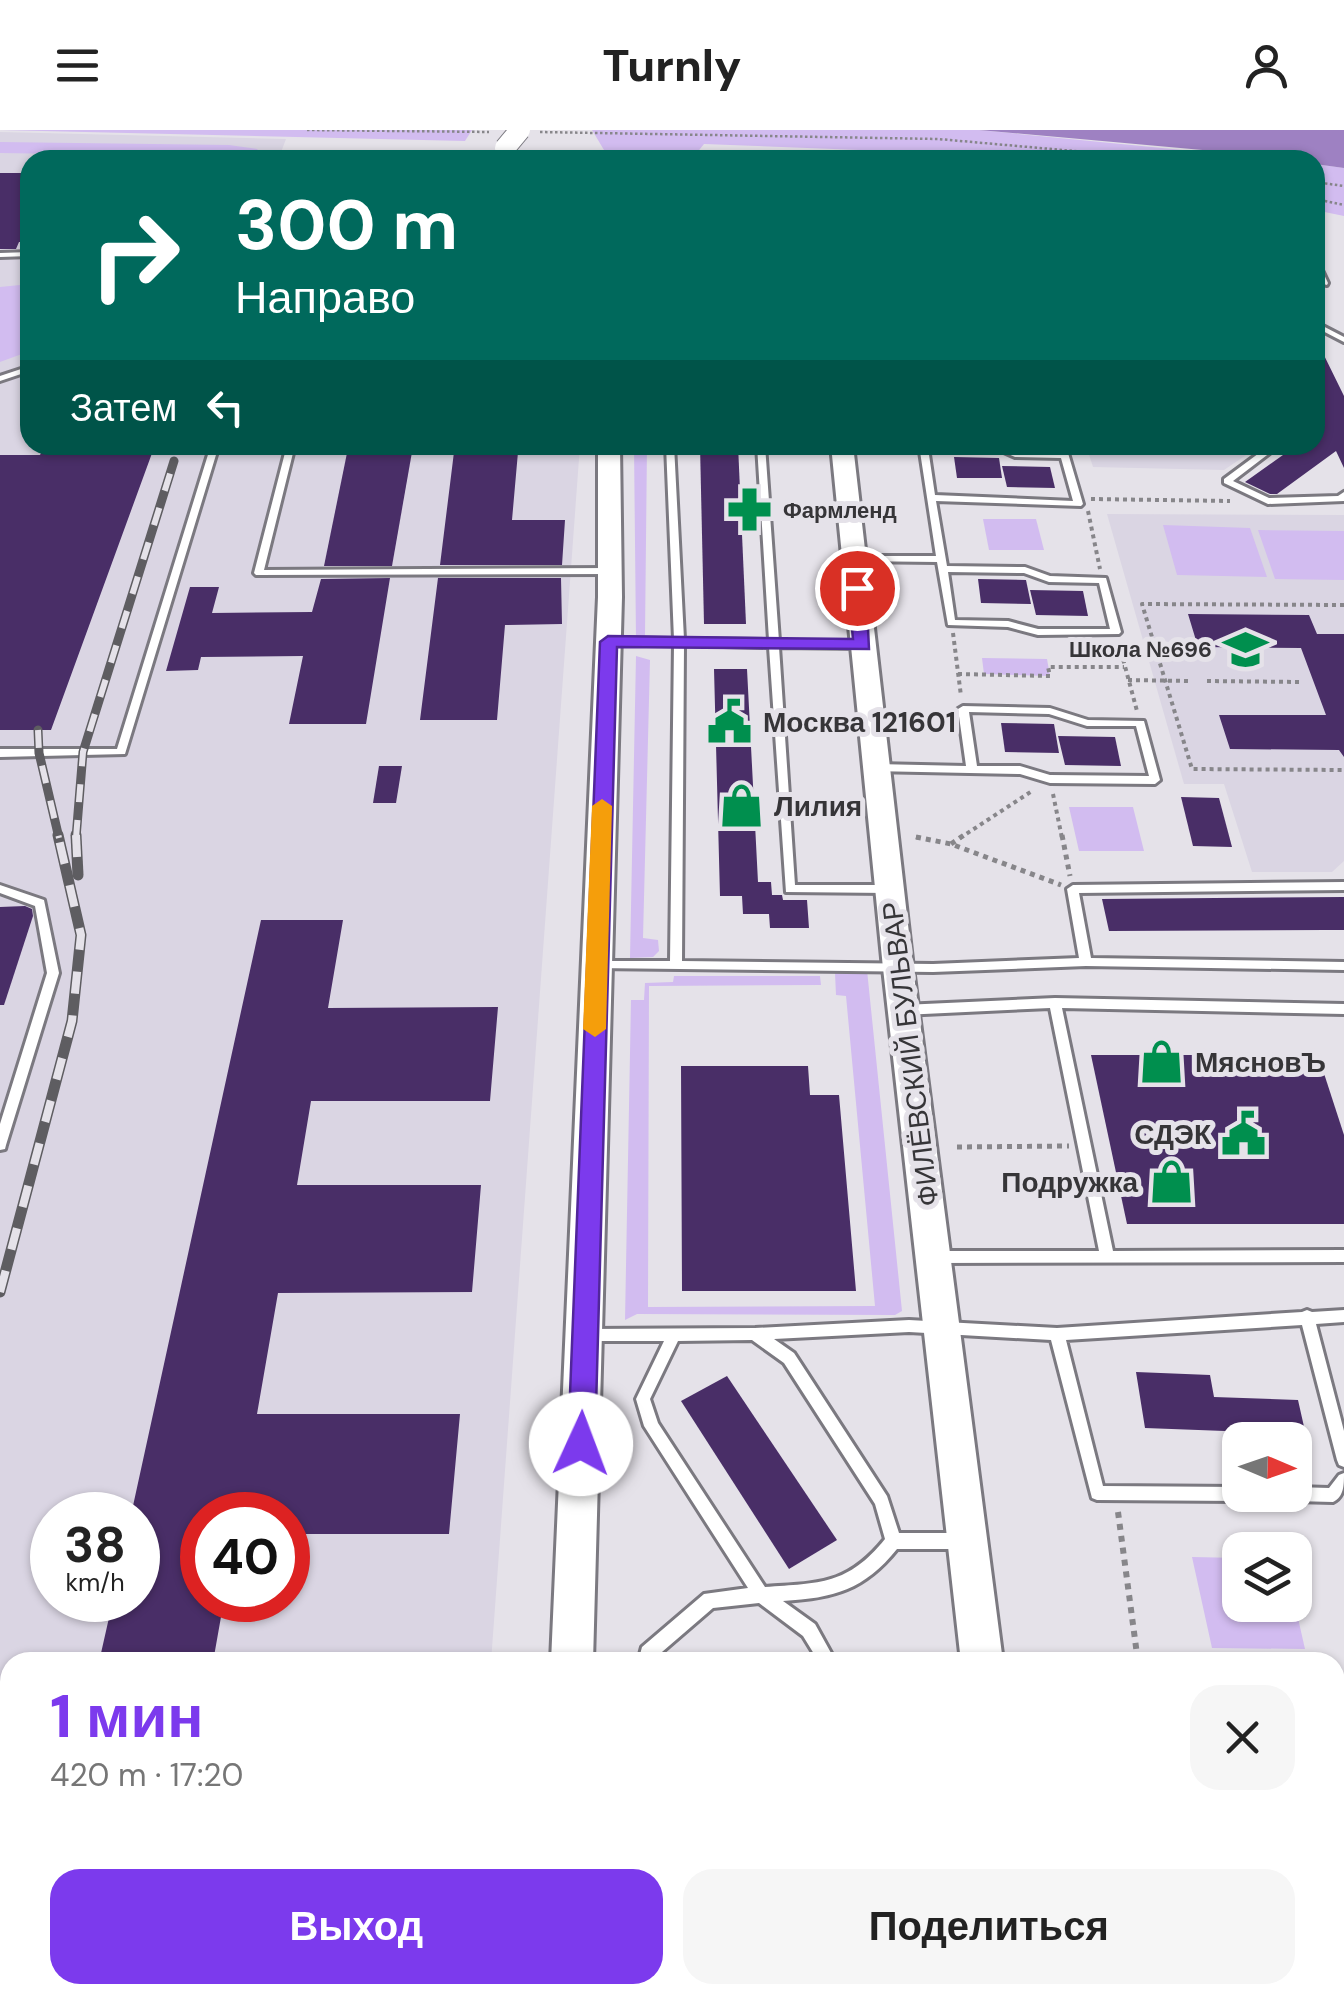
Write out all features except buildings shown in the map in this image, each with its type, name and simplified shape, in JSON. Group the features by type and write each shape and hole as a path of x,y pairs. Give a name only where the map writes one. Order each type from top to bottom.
{"street":[{"path":"572,1652 608,642 609,455"},
{"name":"ФИЛЁВСКИЙ БУЛЬВАР","path":"843,455 898,968 981,1652"}],"lane":[{"path":"0,753 121,752 212,455"},
{"path":"288,455 259,573 610,571"},
{"path":"671,455 680,642 676,964"},
{"path":"762,455 790,889 889,889"},
{"path":"854,559 942,564 1025,570 1049,578 1102,580 1116,632 1038,632 1008,624 951,623 942,564 924,455"},
{"path":"931,498 1078,504 1066,455"},
{"path":"1262,455 1226,481 1268,502 1341,499 1344,495"},
{"path":"608,642 863,645"},
{"path":"876,768 972,770 1020,770 1050,780 1155,780 1140,724 1087,722 1050,710 963,709 972,770"},
{"path":"1086,962 1073,890 1344,886"},
{"path":"0,889 40,903 53,973 0,1145"},
{"path":"596,965 898,968 1086,962 1344,966"},
{"path":"1055,1003 1108,1258"},
{"path":"903,1010 1055,1003 1344,1009"},
{"path":"935,1258 1344,1256"},
{"path":"1307,1316 1344,1460"},
{"path":"586,1336 943,1328 1057,1334 1344,1316"},
{"path":"756,1334 790,1358 882,1501 893,1541"},
{"path":"1057,1334 1097,1494 1222,1494"},
{"path":"674,1335 643,1399 650,1426 762,1595 809,1630 822,1652"},
{"path":"1312,1494 1333,1494 1344,1480"},
{"path":"893,1541 968,1541"},
{"path":"649,1652 710,1600 834,1588 874,1568 893,1541"}],"path":[{"path":"308,130 506,142"},
{"path":"541,132 923,137 1093,150"},
{"path":"1102,580 1086,499 1268,502"},
{"path":"1344,605 1142,604 1192,769 1344,770"},
{"path":"951,623 963,709"},
{"path":"1116,632 1140,724"},
{"path":"958,674 1050,676 1048,667 1124,667"},
{"path":"1128,680 1190,680"},
{"path":"1207,681 1302,682"},
{"path":"951,844 1050,780 1073,890"},
{"path":"916,837 951,844 1073,890"},
{"path":"957,1147 1084,1146"},
{"path":"1116,1494 1137,1652"}],"shaded area":[{"path":"0,130 472,130 465,141"},
{"path":"592,130 979,130 1183,150 860,150 704,144 699,150 604,150"},
{"path":"979,130 1344,130 1344,168 1325,165 1325,150 1203,150"},
{"path":"0,132 286,139 282,150 20,150 20,455 579,455 492,1652 0,1652"},
{"path":"0,142 229,145 258,150 20,150 20,154 0,153"},
{"path":"1325,165 1344,168 1344,216 1325,212"},
{"path":"20,285 20,355 0,362 0,287"},
{"path":"634,455 647,455 645,635 659,636 636,639"},
{"path":"1089,455 1246,455 1224,470 1093,467"},
{"name":"Школа №696","path":"1107,514 1344,515 1344,861 1332,872 1252,872 1224,784 1184,784"},
{"path":"983,519 1036,519 1044,550 989,550"},
{"path":"1163,525 1250,528 1267,577 1177,575"},
{"path":"1258,530 1344,531 1344,580 1275,579"},
{"path":"636,656 650,660 643,938 658,940 659,951 653,957 630,958"},
{"path":"982,658 1047,659 1050,676 984,674"},
{"path":"1069,807 1133,807 1144,851 1079,851"},
{"path":"867,970 902,1311 895,1315 637,1314 625,1320 631,1000 644,1000 645,983 673,982 674,976 820,976 821,985 649,986 648,1307 875,1306 846,996 836,995 835,973"},
{"path":"1192,1557 1222,1558 1222,1622 1299,1622 1305,1649 1212,1648"}],"railway":[{"path":"76,837 83,752 174,461"},
{"path":"38,730 39,753 59,838"},
{"path":"0,1292 72,1021 81,935 58,835"},
{"path":"76,837 78,875"}],"slow traffic":[{"path":"595,1029 602,806"}],"place":[{"name":"Фармленд","path":"750,510"},
{"name":"Школа №696","path":"1245,649"},
{"name":"Москва 121601","path":"730,722"},
{"name":"Лилия","path":"741,806"},
{"name":"МясновЪ","path":"1162,1062"},
{"name":"СДЭК","path":"1244,1134"},
{"name":"Подружка","path":"1171,1182"}],"route":[{"path":"581,1444 608,642 863,645 857,588"}]}
